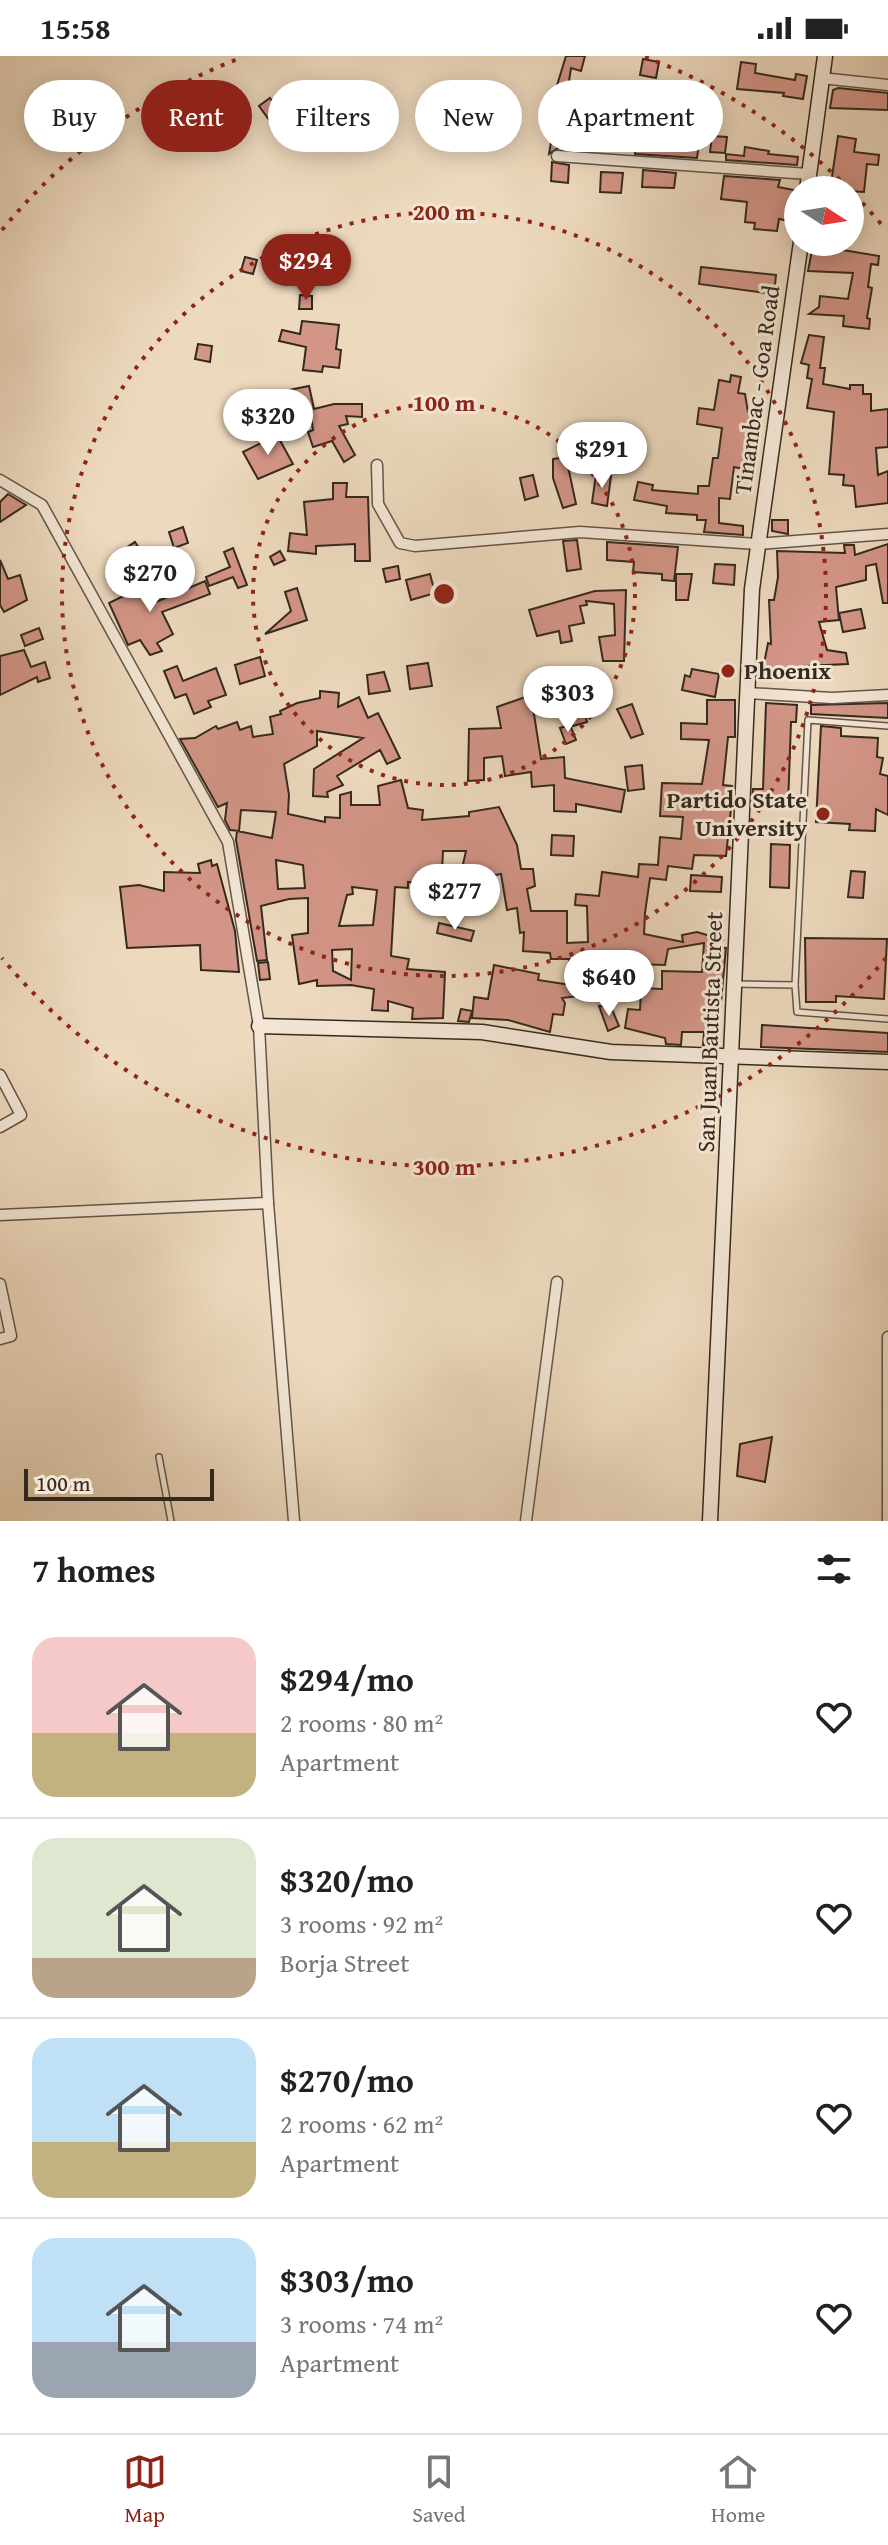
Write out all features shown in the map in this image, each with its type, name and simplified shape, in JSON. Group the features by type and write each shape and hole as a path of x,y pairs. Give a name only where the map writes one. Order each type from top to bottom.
{"main road":[{"path":"808,174 825,56"},
{"name":"Tinambac - Goa Road","path":"757,544 799,256"},
{"name":"San Juan Bautista Street","path":"710,1521 747,693 757,544"},
{"path":"259,1026 482,1032 611,1052 888,1062"}],"street":[{"path":"821,78 888,85"},
{"path":"557,156 808,174"},
{"path":"377,465 378,504 400,543 415,546 580,532 757,544 888,534"},
{"path":"0,480 42,505 228,842 259,1026 268,1203 294,1521"},
{"path":"747,693 832,698 888,695"},
{"path":"0,1075 21,1115 0,1127"},
{"path":"0,1215 268,1203"},
{"path":"526,1521 525,1505 557,1282"},
{"path":"0,1284 11,1336 0,1339"},
{"path":"888,1337 888,1521"}],"lane":[{"path":"888,726 808,720 795,985 797,1012 888,1019"},
{"path":"734,984 795,985"},
{"path":"159,1457 171,1521"}],"building":[{"path":"566,56 585,56 581,71 571,68 569,80 559,80"},
{"path":"643,59 659,62 656,78 640,75"},
{"path":"741,62 756,64 755,73 795,80 796,74 807,76 803,99 783,96 784,93 737,89"},
{"path":"833,90 888,93 888,110 830,108"},
{"path":"268,99 268,118 259,106"},
{"path":"838,136 856,139 854,152 879,155 878,165 867,164 864,192 864,176 832,176"},
{"path":"723,137 727,137 725,153 710,152 723,152"},
{"path":"745,147 769,151 768,154 798,157 797,165 726,160 726,154 744,156"},
{"path":"635,152 698,152 697,158"},
{"path":"552,162 569,165 568,183 551,181"},
{"path":"643,170 676,173 674,188 642,187"},
{"path":"601,172 623,173 621,193 600,192"},
{"path":"724,176 780,180 778,187 784,188 784,220 779,219 777,231 754,229 755,223 745,222 747,202 721,199"},
{"path":"864,254 879,256 878,265 871,264 869,329 843,326 844,316 809,314 819,307 820,296 848,299 853,273 808,271 811,256 864,256"},
{"path":"245,257 257,260 253,274 241,271"},
{"path":"701,267 776,275 774,294 699,284"},
{"path":"300,295 312,296 312,309 299,309"},
{"path":"302,321 339,325 336,349 341,350 339,368 323,366 322,372 303,370 306,347 279,341 282,330 300,334"},
{"path":"809,335 824,337 820,368 825,368 823,384 850,389 850,385 863,385 863,394 871,394 871,411 888,409 888,447 876,448 878,475 888,471 888,503 856,507 854,486 843,485 844,475 829,474 834,412 807,408 812,379 807,378 809,365 801,363"},
{"path":"198,344 212,346 210,362 195,359"},
{"path":"731,375 741,377 738,393 745,394 748,412 758,414 751,459 745,459 743,469 734,467 730,499 719,498 719,523 743,526 743,535 704,532 706,520 697,520 697,515 666,513 667,506 634,500 638,482 653,485 652,490 698,494 698,486 709,486 713,458 718,458 722,428 697,424 699,408 714,410 719,380 730,382"},
{"path":"309,386 314,409 334,404 362,404 362,417 346,416 348,424 339,426 355,455 344,462 332,441 313,447 308,432 313,430 310,410 292,413 291,409 273,408 274,393"},
{"path":"277,435 293,464 258,479 243,452"},
{"path":"566,457 576,504 563,508 553,478 553,459"},
{"path":"596,474 611,476 607,506 592,503"},
{"path":"533,475 538,496 525,500 520,478"},
{"path":"333,483 347,483 346,497 368,497 370,561 355,561 355,544 316,546 316,554 288,551 290,533 307,535 304,502 333,499"},
{"path":"8,494 26,505 0,522 0,502"},
{"path":"772,520 788,520 788,534 772,531"},
{"path":"183,527 188,543 174,548 169,532"},
{"path":"577,540 581,569 567,571 563,541"},
{"path":"135,542 146,559 124,573 114,556"},
{"path":"607,542 678,547 674,581 662,580 662,574 633,572 634,562 607,560"},
{"path":"888,544 888,603 883,603 876,564 866,566 866,580 836,587 839,620 819,622 827,650 846,653 848,664 805,666 805,670 763,669 768,643 771,644 769,600 774,600 778,577 777,551 845,553 844,545 854,545 855,555"},
{"path":"233,548 247,585 238,588 233,577 209,586 206,577 230,567 224,552"},
{"path":"280,551 285,560 274,565 270,557"},
{"path":"0,560 8,579 20,575 27,600 4,612 0,605"},
{"path":"715,564 735,565 734,585 713,583"},
{"path":"398,566 400,579 386,582 383,569"},
{"path":"430,574 435,593 411,600 406,580"},
{"path":"676,574 692,574 688,600 676,600"},
{"path":"205,581 210,594 162,612 173,634 157,643 162,651 150,655 140,640 128,645 109,603 148,584 156,602"},
{"path":"297,588 307,620 265,634 291,611 285,592"},
{"path":"626,590 624,661 603,661 599,637 615,635 614,604 586,601 587,605 580,606 584,623 569,626 572,641 561,643 559,631 537,636 529,610 595,591"},
{"path":"861,609 865,628 843,632 839,613"},
{"path":"39,628 43,639 25,646 21,635"},
{"path":"24,650 31,667 45,662 50,678 38,682 37,677 0,695 0,656"},
{"path":"260,657 265,676 240,684 235,665"},
{"path":"428,663 432,686 410,689 407,666"},
{"path":"177,666 183,681 216,668 226,695 208,701 211,707 194,714 186,694 175,698 164,671"},
{"path":"692,669 719,674 715,697 682,690 685,675 690,677"},
{"path":"384,672 390,691 369,694 367,675"},
{"path":"558,672 563,695 545,700 540,676"},
{"path":"589,683 596,712 585,714 587,722 573,726 564,689"},
{"path":"320,691 339,693 338,707 359,697 368,718 378,713 400,758 387,764 380,750 337,776 343,785 327,792 328,797 313,796 314,769 363,738 317,731 317,746 284,764 289,795 288,814 325,822 325,817 340,818 340,795 351,792 351,805 380,805 378,786 401,780 408,808 423,810 422,820 469,816 469,812 499,807 517,845 521,869 533,869 535,886 527,889 531,911 567,911 567,943 588,942 587,906 575,905 576,894 599,896 602,872 638,877 639,864 658,865 660,837 681,839 683,817 660,816 662,783 702,784 709,740 681,739 681,723 707,724 707,700 735,700 735,737 728,737 723,785 732,786 733,790 726,856 694,855 692,869 668,866 666,880 650,878 645,913 644,934 683,942 682,935 697,932 724,940 715,941 713,947 726,948 717,1046 703,1045 704,1032 682,1032 681,1045 666,1044 665,1038 625,1028 628,1009 640,1010 641,988 662,989 662,971 702,972 704,943 668,949 665,965 633,964 635,989 562,998 565,1003 563,1015 553,1014 550,1032 508,1020 472,1018 474,997 488,999 494,965 539,974 538,980 571,985 569,959 551,959 550,953 523,951 524,932 520,933 517,908 507,910 501,874 485,877 479,901 455,893 456,888 408,882 408,888 395,887 391,956 409,959 407,969 445,972 443,1018 412,1019 413,1008 388,1001 388,1011 372,1010 374,989 351,985 317,986 317,980 299,984 292,935 308,933 308,898 261,906 267,960 257,961 237,831 272,838 276,812 241,810 239,831 230,830 225,820 227,803 218,807 180,739 195,738 216,726 218,729 237,722 240,730 251,726 253,737 273,734 270,717 281,714 280,711 297,703 320,698","holes":["443,851 466,851 461,873 442,871","276,860 303,865 305,888 278,889","352,887 377,890 373,925 339,926 347,895 353,894","352,949 351,980 333,971 332,950"]},
{"path":"531,695 541,759 564,757 565,778 625,790 621,812 576,804 576,812 554,811 554,785 532,787 531,772 505,776 502,756 484,758 484,780 468,781 469,729 501,728 497,707"},
{"path":"766,703 797,705 796,722 791,722 788,805 752,800 753,789 763,789"},
{"path":"888,703 888,718 811,714 811,705"},
{"path":"632,704 643,734 631,738 617,709"},
{"path":"570,725 576,740 566,744 560,728"},
{"path":"821,726 841,728 841,736 878,738 877,757 883,758 880,774 888,776 888,815 876,809 875,831 849,830 850,824 816,822"},
{"path":"642,765 644,789 628,791 625,767"},
{"path":"552,835 574,836 573,856 551,855"},
{"path":"771,844 790,845 789,888 770,887"},
{"path":"211,860 212,866 217,864 235,931 239,972 201,970 200,945 127,948 120,887 139,885 164,891 164,872 200,873 198,864"},
{"path":"851,871 865,872 863,898 848,897"},
{"path":"691,875 722,877 721,892 690,891"},
{"path":"439,923 474,931 471,941 437,933"},
{"path":"805,938 887,939 884,999 836,996 836,1002 806,1002"},
{"path":"268,962 270,979 260,980 258,963"},
{"path":"599,1006 611,1007 619,1026 608,1031"},
{"path":"461,1009 472,1011 469,1022 458,1021"},
{"path":"762,1025 888,1033 888,1052 761,1047"},
{"path":"772,1437 765,1482 737,1476 740,1444"}],"place":[{"name":"Phoenix","path":"728,671"},
{"name":"Partido State University","path":"823,814"}]}
